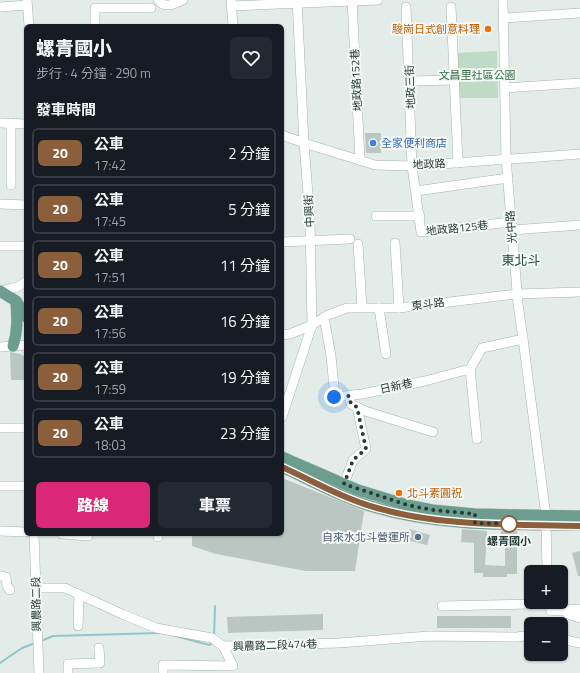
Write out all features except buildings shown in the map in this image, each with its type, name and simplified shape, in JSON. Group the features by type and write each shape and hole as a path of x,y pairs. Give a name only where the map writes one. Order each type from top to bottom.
{"main road":[{"path":"0,291 16,301 24,314"},
{"path":"13,346 18,325 16,301"},
{"path":"284,458 344,484 407,505 432,510 475,518 546,520 580,516"},
{"path":"284,468 334,492 376,508 408,516 448,522 475,518"},
{"path":"546,520 580,526"}],"street":[{"path":"158,0 161,4 171,6 183,0"},
{"path":"233,24 231,3 378,0"},
{"name":"光中路","path":"503,0 506,159 511,226 517,294 546,520 547,565"},
{"name":"中興街","path":"284,412 312,325 310,220 304,143 297,1"},
{"name":"地政路152巷","path":"352,1 360,160"},
{"path":"0,6 27,3 30,24"},
{"name":"地政三街","path":"406,7 410,81 412,166"},
{"path":"451,7 458,163"},
{"path":"95,24 95,8 151,8"},
{"path":"504,18 580,13"},
{"path":"410,81 454,80"},
{"path":"505,88 580,83"},
{"path":"0,123 24,124"},
{"path":"11,123 11,185"},
{"name":"地政路","path":"284,136 375,165 412,166 580,154"},
{"name":"地政路125巷","path":"412,166 422,232 511,226"},
{"path":"416,191 508,178"},
{"path":"0,204 24,205"},
{"path":"376,216 420,216"},
{"path":"511,226 580,225"},
{"path":"284,242 354,242 362,307"},
{"path":"395,244 399,308"},
{"path":"0,246 24,246"},
{"path":"0,291 16,287 24,283"},
{"name":"東斗路","path":"284,334 290,334 312,325 324,317 347,308 399,308 517,294 580,292"},
{"path":"379,308 386,354"},
{"name":"日新巷","path":"324,317 331,356 334,397 349,396 425,381 470,369"},
{"path":"477,438 470,369 482,348 523,339"},
{"path":"0,347 24,345"},
{"path":"349,396 351,404 365,411 433,432"},
{"path":"344,484 353,460 366,449 357,407"},
{"path":"0,428 24,428"},
{"path":"0,486 24,486"},
{"path":"0,531 24,532"},
{"name":"興農路二段","path":"34,536 39,673"},
{"path":"0,576 6,576 7,586 10,590"},
{"name":"興農路二段474巷","path":"36,588 65,588 156,628 212,638 223,646 339,643 429,636 503,637 524,636"},
{"path":"78,626 79,594"},
{"path":"442,606 524,604"},
{"path":"551,609 551,611 580,609"},
{"path":"564,610 568,614 580,618"},
{"path":"568,640 580,643"},
{"path":"163,673 163,665 233,666 223,646"},
{"path":"68,673 68,664 100,663 99,648"}],"green space":[{"name":"文昌里社區公園","path":"497,51 498,98 458,98 456,53"}],"waterway":[{"path":"214,637 215,606"},
{"path":"41,641 53,636 160,633"},
{"path":"172,635 209,645 213,643"},
{"path":"0,663 22,648 35,643"}],"bus line":[{"name":"20","path":"284,468 314,481 334,492 376,508 408,516 448,522 580,526"}],"place":[{"name":"駿崗日式創意料理","path":"488,29"},
{"name":"全家便利商店","path":"373,143"},
{"name":"北斗素圓祝","path":"399,493"},
{"name":"螺青國小","path":"509,524"},
{"name":"自來水北斗營運所","path":"418,537"}],"district":[{"name":"東北斗","path":"521,260"}],"route":[{"path":"334,397 349,396 351,404 357,407 366,449 353,460 344,484 358,490 407,505 432,510 475,514 475,523 509,524"}]}
